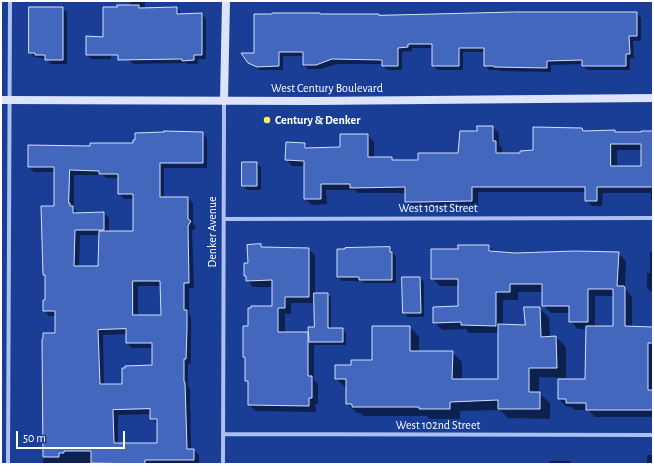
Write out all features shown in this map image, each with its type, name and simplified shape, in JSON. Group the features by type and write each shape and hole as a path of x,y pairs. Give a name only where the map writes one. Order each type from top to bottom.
{"main road":[{"name":"Denker Avenue","path":"224,101 226,1"},
{"name":"West Century Boulevard","path":"5,100 224,101 653,98"}],"street":[{"path":"8,464 5,100 10,1"},
{"name":"Denker Avenue","path":"223,464 224,101"},
{"name":"West 101st Street","path":"224,219 653,218"},
{"name":"West 102nd Street","path":"223,434 653,435"}],"building":[{"path":"117,5 139,5 139,8 177,7 177,14 202,13 202,55 194,55 194,60 182,61 182,59 118,60 118,55 86,55 86,36 103,37 103,7 117,7"},
{"path":"29,7 63,7 63,60 45,60 45,55 35,55 35,53 29,53"},
{"path":"514,12 637,12 637,36 629,36 630,54 626,54 626,66 582,66 582,60 547,61 547,68 484,66 484,48 459,48 459,66 432,66 432,44 408,44 408,47 398,48 398,66 382,66 382,60 332,59 316,65 303,65 303,52 279,52 279,66 257,67 248,63 241,53 254,53 254,14 320,13 379,15"},
{"path":"477,126 493,126 493,141 496,141 496,153 520,153 520,151 533,150 533,127 582,128 583,131 653,131 653,187 597,187 597,201 585,201 585,187 472,187 472,201 405,202 405,187 350,188 350,184 321,184 321,199 304,199 304,161 285,160 286,142 305,143 305,148 340,147 340,134 368,134 368,157 392,157 392,160 418,160 418,153 458,153 460,131 477,131","holes":["611,144 641,144 641,166 611,166"]},
{"path":"203,132 203,163 160,163 160,197 188,197 188,219 191,221 188,226 189,283 184,283 184,310 187,310 187,329 186,359 184,359 184,382 187,449 194,449 194,460 145,460 145,464 91,463 91,451 64,451 64,453 59,453 59,457 43,457 42,339 43,333 55,333 55,311 43,311 43,300 45,300 45,275 43,275 41,206 54,206 54,167 28,167 28,145 90,146 90,143 133,143 133,140 135,140 135,133","holes":["70,170 99,171 99,174 118,174 118,194 133,194 133,231 99,231 98,266 74,266 75,230 104,230 104,212 73,213 73,206 70,206","133,281 160,281 161,315 133,315","126,329 126,343 152,343 152,365 125,366 125,368 122,368 122,384 100,384 98,330","150,409 150,419 157,419 157,443 114,443 113,410"]},
{"path":"242,162 257,162 257,186 242,186"},
{"path":"261,244 261,247 309,248 309,297 285,297 285,308 278,308 278,332 308,332 308,376 312,376 312,398 309,398 309,406 248,405 248,381 245,381 245,357 243,357 243,326 248,326 248,308 251,308 251,306 272,306 272,280 246,281 246,276 244,276 244,263 248,263 247,245"},
{"path":"458,245 489,245 489,251 515,253 575,251 619,252 617,286 624,286 625,288 625,326 653,327 653,343 648,343 648,390 653,390 653,410 586,410 586,403 566,403 566,399 558,399 558,379 585,379 586,326 613,326 613,289 588,289 588,322 569,322 569,306 542,306 542,284 510,284 510,292 496,292 496,326 461,325 461,322 433,323 433,307 458,306 458,279 431,279 431,249 458,249"},
{"path":"390,247 390,252 392,252 392,280 359,280 359,277 337,277 337,249"},
{"path":"402,277 420,277 421,313 403,313"},
{"path":"314,293 328,293 328,328 343,328 343,342 309,342 308,327 314,327"},
{"path":"524,307 540,307 541,337 556,336 557,368 529,368 529,392 540,392 540,409 498,409 498,400 450,402 450,409 419,409 419,407 352,407 352,404 346,404 346,379 335,379 335,365 351,365 351,360 372,360 372,326 410,326 410,351 453,351 452,379 498,379 498,324 525,325"}],"place":[{"name":"Century & Denker","path":"267,120"}]}
